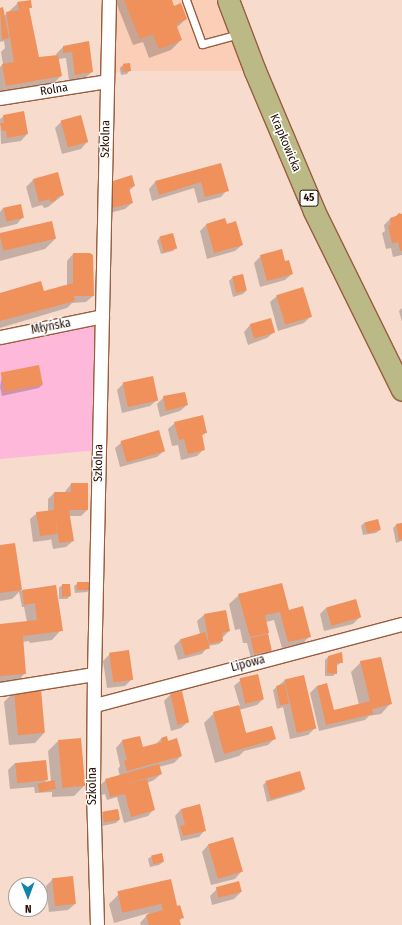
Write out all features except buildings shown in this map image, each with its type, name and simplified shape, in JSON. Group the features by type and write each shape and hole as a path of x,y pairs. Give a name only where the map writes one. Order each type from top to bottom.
{"main road":[{"name":"Krapkowicka","path":"228,0 240,34 314,211 402,390"}],"street":[{"name":"Szkolna","path":"97,925 93,787 94,674 108,0"},
{"name":"Rolna","path":"0,98 107,81"},
{"name":"Młyńska","path":"0,337 102,316"},
{"name":"Lipowa","path":"94,705 402,624"},
{"path":"0,689 94,674"}],"lane":[{"path":"186,0 202,44 240,34"}],"shaded area":[{"path":"109,0 229,0 255,71 131,71 107,74"},
{"path":"102,316 99,450 0,459 0,337"}]}
